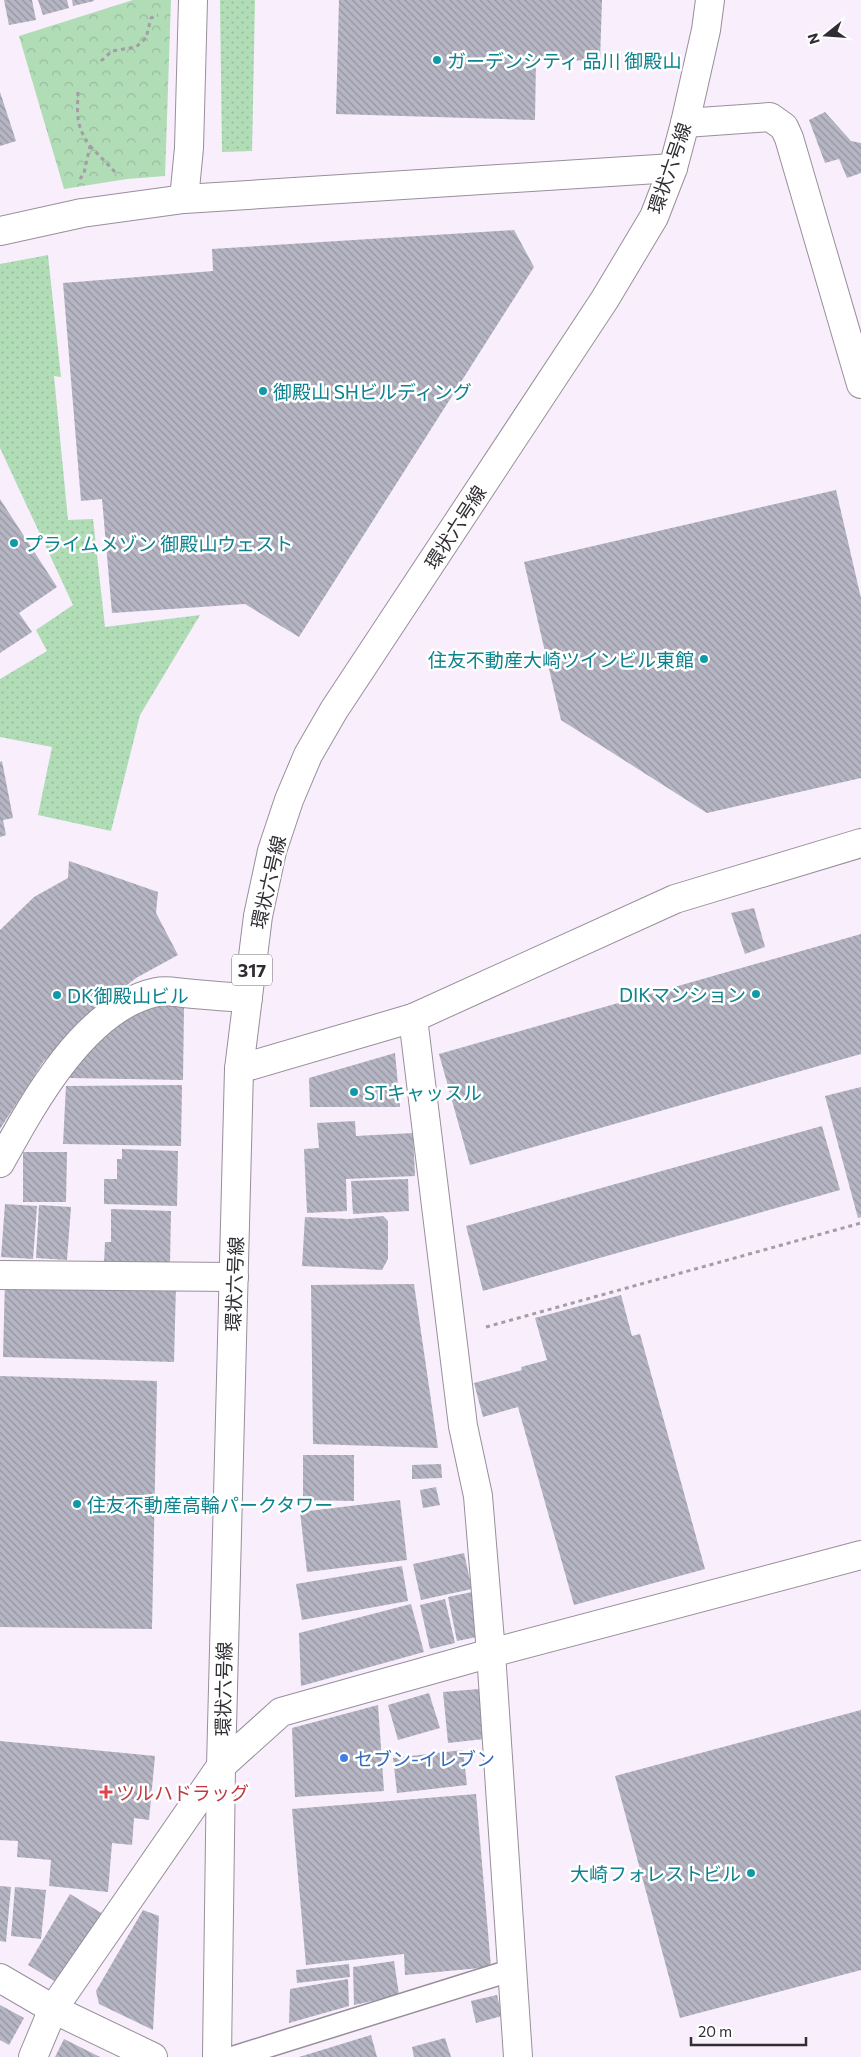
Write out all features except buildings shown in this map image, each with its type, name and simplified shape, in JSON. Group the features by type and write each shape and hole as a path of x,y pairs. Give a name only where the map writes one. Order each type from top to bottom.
{"street":[{"path":"184,199 189,148 194,0"},
{"name":"環状六号線","path":"217,2057 221,1766 239,1069 258,916 272,851 289,800 308,755 334,710 605,298 654,217 673,168 685,123 706,30 710,0"},
{"path":"685,123 770,117 784,127 789,138 861,384"},
{"path":"0,231 82,213 184,199 673,168"},
{"path":"239,1069 413,1018 674,899 861,843"},
{"path":"0,1163 21,1125 65,1060 106,1017 133,999 159,991 248,998"},
{"path":"413,1018 463,1426 478,1496 491,1653 518,2057"},
{"path":"0,1275 234,1277"},
{"path":"34,2057 53,2008 221,1766 281,1712 491,1653 861,1555"},
{"path":"0,1978 53,2008 153,2057"}],"lane":[{"path":"234,2057 512,1970"}],"path":[{"path":"101,61 112,50 136,47 146,38 151,18 166,11"},
{"path":"78,92 77,111 80,132 90,146 117,174 123,176"},
{"path":"78,181 84,174 90,146"},
{"path":"452,1336 861,1222"}],"green space":[{"path":"133,0 171,0 165,176 127,179 64,189 19,36"},
{"path":"220,0 255,0 252,151 222,152"},
{"path":"48,255 61,377 54,376 68,520 93,519 105,627 200,615 140,715 111,831 38,815 52,747 0,737 0,679 47,651 36,630 73,605 0,448 0,264"}],"place":[{"name":"ガーデンシティ 品川 御殿山","path":"437,60"},
{"name":"御殿山 SHビルディング","path":"263,391"},
{"name":"プライムメゾン 御殿山ウェスト","path":"14,543"},
{"name":"住友不動産大崎ツインビル東館","path":"704,659"},
{"name":"DIKマンション","path":"756,994"},
{"name":"DK御殿山ビル","path":"57,995"},
{"name":"STキャッスル","path":"354,1092"},
{"name":"住友不動産高輪パークタワー","path":"77,1504"},
{"name":"セブン-イレブン","path":"344,1758"},
{"name":"ツルハドラッグ","path":"106,1792"},
{"name":"大崎フォレストビル","path":"751,1873"}]}
